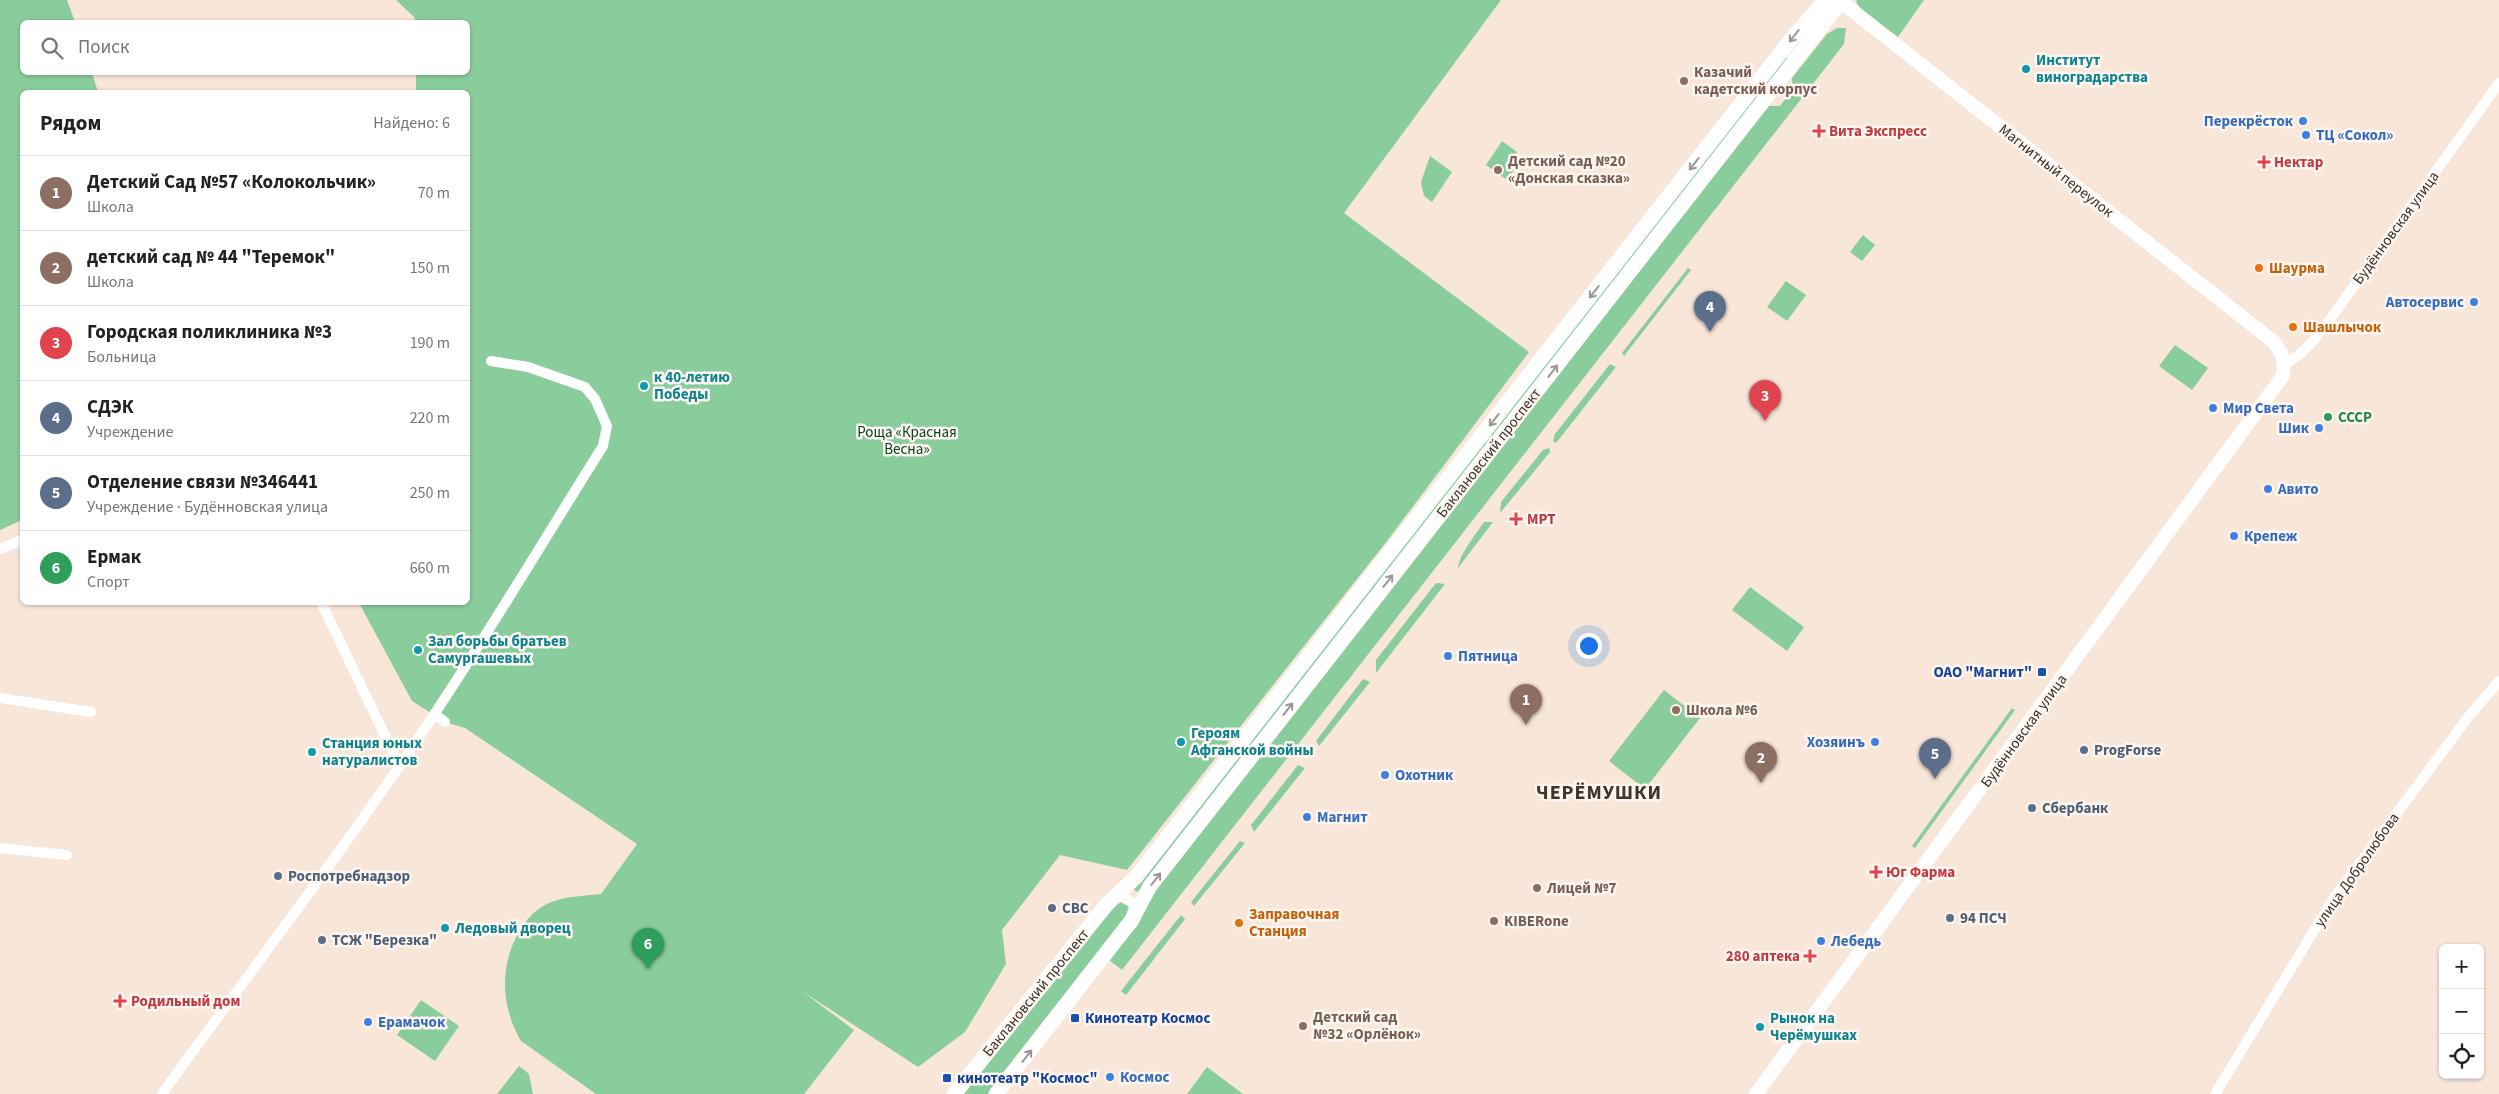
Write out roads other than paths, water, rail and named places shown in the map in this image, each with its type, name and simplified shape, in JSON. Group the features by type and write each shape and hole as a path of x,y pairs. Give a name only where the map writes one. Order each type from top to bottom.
{"main road":[{"name":"Магнитный переулок","path":"1837,0 2274,342 2282,354 2285,364"},
{"name":"Баклановский проспект","path":"954,1094 1107,904 1142,869 1794,37 1837,0"},
{"name":"Баклановский проспект","path":"996,1094 1120,935 1163,870 1837,0"},
{"name":"Будённовская улица","path":"1756,1094 2282,377 2285,364"}],"street":[{"name":"Будённовская улица","path":"2285,364 2296,358 2307,348 2326,325 2499,83"},
{"path":"162,1094 246,976 307,897 435,714 603,446 607,426 595,399 585,387 528,367 492,361"},
{"path":"0,548 20,541"},
{"path":"322,605 399,765"},
{"name":"улица Добролюбова","path":"2215,1094 2248,1043 2335,896 2469,716 2499,681"},
{"path":"0,698 91,712"},
{"path":"435,714 445,722"},
{"path":"0,848 67,855"},
{"path":"1119,893 1138,907"}],"place":[{"name":"Институт виноградарства","path":"2026,69"},
{"name":"Казачий кадетский корпус","path":"1684,81"},
{"name":"Перекрёсток","path":"2303,121"},
{"name":"Вита Экспресс","path":"1819,131"},
{"name":"ТЦ «Сокол»","path":"2306,135"},
{"name":"Нектар","path":"2264,162"},
{"name":"Детский сад №20 «Донская сказка»","path":"1498,170"},
{"name":"Шаурма","path":"2259,268"},
{"name":"Автосервис","path":"2474,302"},
{"name":"Шашлычок","path":"2293,327"},
{"name":"СДЭК","path":"1710,332"},
{"name":"к 40-летию Победы","path":"644,386"},
{"name":"Мир Света","path":"2213,408"},
{"name":"СССР","path":"2328,417"},
{"name":"Городская поликлиника №3","path":"1765,421"},
{"name":"Шик","path":"2319,428"},
{"name":"Авито","path":"2268,489"},
{"name":"МРТ","path":"1516,519"},
{"name":"Крепеж","path":"2234,536"},
{"name":"Зал борьбы братьев Самургашевых","path":"418,650"},
{"name":"Пятница","path":"1448,656"},
{"name":"ОАО \"Магнит\"","path":"2042,672"},
{"name":"Школа №6","path":"1676,710"},
{"name":"Детский Сад №57 «Колокольчик»","path":"1526,725"},
{"name":"Героям Афганской войны","path":"1181,742"},
{"name":"Хозяинъ","path":"1875,742"},
{"name":"ProgForse","path":"2084,750"},
{"name":"Станция юных натуралистов","path":"312,752"},
{"name":"Охотник","path":"1385,775"},
{"name":"Отделение связи №346441","path":"1935,779"},
{"name":"детский сад № 44 \"Теремок\"","path":"1761,783"},
{"name":"Сбербанк","path":"2032,808"},
{"name":"Магнит","path":"1307,817"},
{"name":"Юг Фарма","path":"1876,872"},
{"name":"Роспотребнадзор","path":"278,876"},
{"name":"Лицей №7","path":"1537,888"},
{"name":"СВС","path":"1052,908"},
{"name":"94 ПСЧ","path":"1950,918"},
{"name":"KIBERone","path":"1494,921"},
{"name":"Заправочная Станция","path":"1239,923"},
{"name":"Ледовый дворец","path":"445,928"},
{"name":"ТСЖ \"Березка\"","path":"322,940"},
{"name":"Лебедь","path":"1821,941"},
{"name":"280 аптека","path":"1810,956"},
{"name":"Ермак","path":"648,969"},
{"name":"Родильный дом","path":"120,1001"},
{"name":"Кинотеатр Космос","path":"1075,1018"},
{"name":"Ерамачок","path":"368,1022"},
{"name":"Детский сад №32 «Орлёнок»","path":"1303,1026"},
{"name":"Рынок на Черёмушках","path":"1760,1027"},
{"name":"Космос","path":"1110,1077"},
{"name":"кинотеатр \"Космос\"","path":"947,1078"}],"district":[{"name":"ЧЕРЁМУШКИ","path":"1599,793"}],"park label":[{"name":"Роща «Красная Весна»","path":"907,440"}]}
